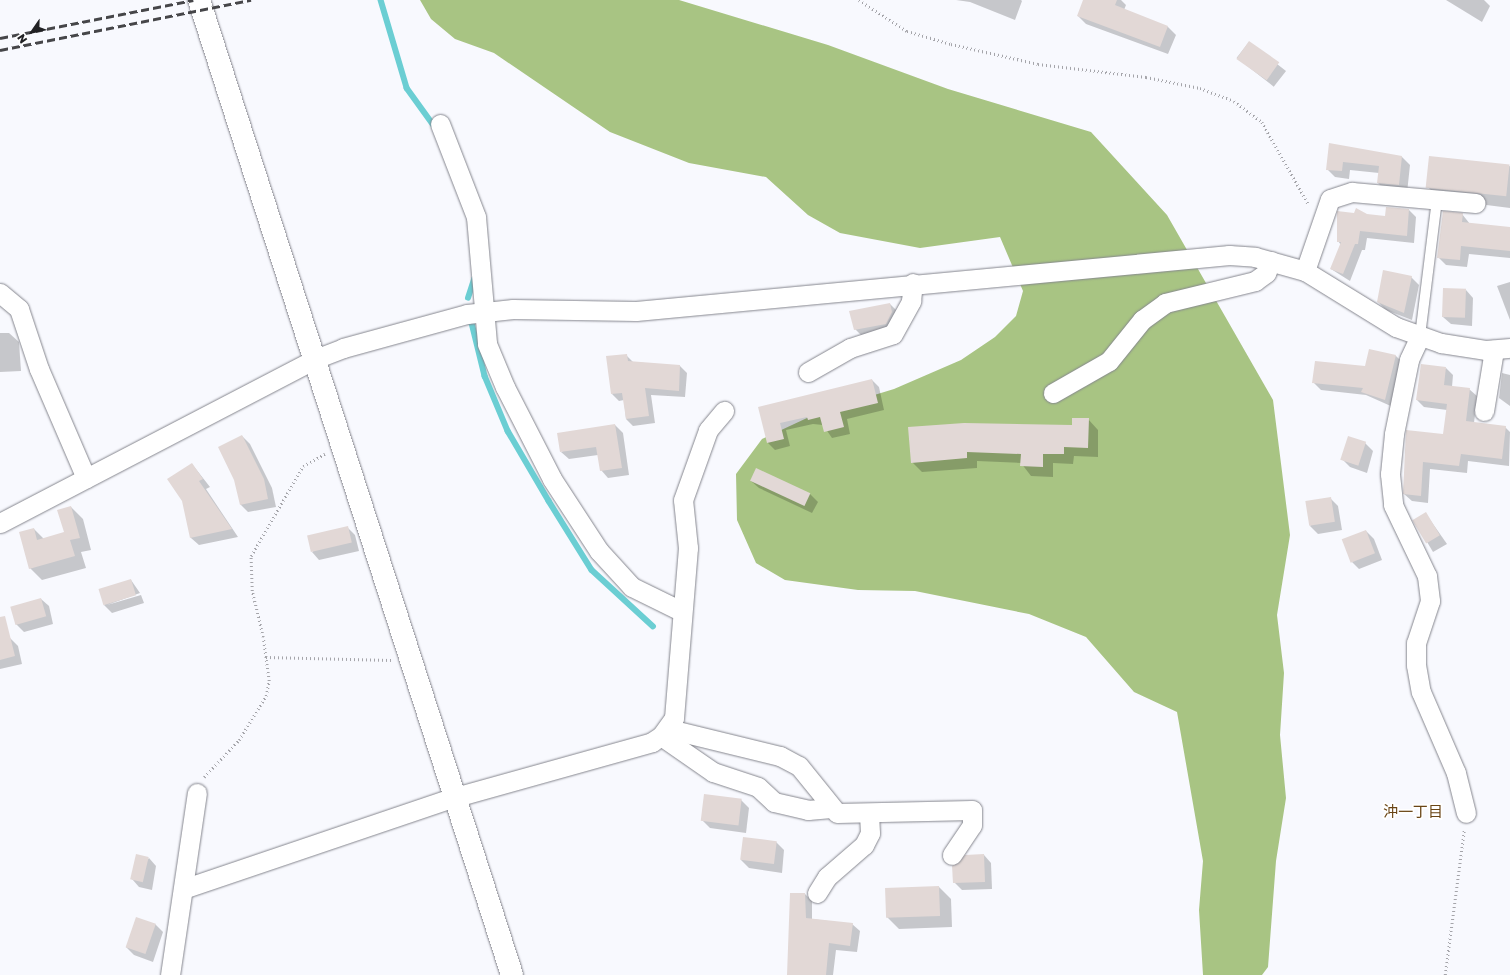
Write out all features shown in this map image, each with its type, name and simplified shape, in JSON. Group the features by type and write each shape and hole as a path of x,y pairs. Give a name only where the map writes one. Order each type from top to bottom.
{"street":[{"path":"199,0 315,360 452,798 512,975"},
{"path":"440,124 476,217 486,312 487,344 505,387 552,479 591,538 632,587 681,611"},
{"path":"1305,271 1330,199 1343,194 1476,202"},
{"path":"0,523 315,360 446,318 513,309 636,311 914,283 1230,255 1271,261 1305,271 1343,298 1420,336 1440,343 1502,349 1484,411"},
{"path":"1053,393 1109,361 1142,320 1165,303 1255,281 1266,273 1271,261"},
{"path":"808,372 850,348 893,334 911,301 914,283"},
{"path":"0,293 19,309 39,369 86,478"},
{"path":"1420,336 1409,360 1394,434 1390,474 1393,506 1427,576 1430,601 1416,643 1416,665 1421,692 1456,773 1466,813"},
{"path":"186,888 452,798 652,742 665,732 674,718 681,611 688,548 683,500 708,430 724,411"},
{"path":"665,732 713,772 758,787 774,802 808,810 831,808"},
{"path":"665,732 780,756 799,766 831,808 837,813 972,810 972,825 952,855"},
{"path":"170,975 186,888 197,793"},
{"path":"817,893 827,877 864,845 870,833 869,813"}],"lane":[{"path":"1420,336 1437,199"}],"path":[{"path":"859,0 907,31 951,44 1038,64 1146,77 1200,88 1234,101 1262,122 1271,135 1302,186 1320,230"},
{"path":"197,793 204,775 239,740 266,696 269,681 266,657 252,591 252,556 303,466 343,449"},
{"path":"266,657 409,660"},
{"path":"1445,975 1466,813"}],"green space":[{"path":"420,0 679,0 828,45 948,89 1091,132 1167,215 1273,400 1290,535 1277,615 1284,673 1280,735 1286,798 1276,861 1268,967 1262,975 1203,975 1199,910 1203,861 1177,712 1134,692 1086,637 1029,614 915,591 858,590 785,580 756,563 737,520 736,474 762,439 822,411 894,389 961,360 995,337 1016,316 1023,291 1000,237 920,248 840,233 808,215 766,177 689,163 610,132 494,53 455,39 431,19"}],"building":[{"path":"1083,0 1117,0 1115,5 1168,26 1160,47 1077,16"},
{"path":"1249,41 1279,62 1267,80 1236,59"},
{"path":"1329,143 1402,156 1399,185 1377,183 1379,166 1343,162 1342,171 1326,170"},
{"path":"1429,156 1510,164 1506,196 1426,188"},
{"path":"1386,207 1409,209 1407,236 1360,231 1358,244 1355,244 1343,274 1330,269 1341,242 1337,242 1337,211 1354,213 1356,208 1367,214 1385,216"},
{"path":"1443,211 1463,213 1462,222 1510,227 1510,251 1461,246 1460,260 1437,258"},
{"path":"1383,270 1412,276 1404,313 1377,302"},
{"path":"1443,288 1466,289 1465,318 1442,317"},
{"path":"890,303 892,312 886,324 854,330 849,311"},
{"path":"1369,349 1396,355 1385,400 1361,392 1363,388 1312,383 1315,361 1365,366"},
{"path":"627,354 628,361 680,365 679,391 645,388 649,416 626,419 622,393 611,394 606,356"},
{"path":"1421,364 1446,367 1444,385 1470,388 1466,421 1506,426 1502,459 1461,454 1459,466 1423,462 1421,496 1403,494 1406,430 1443,434 1447,404 1416,400"},
{"path":"872,379 878,403 840,412 844,427 824,432 820,417 808,420 807,417 780,423 784,439 767,443 758,407"},
{"path":"1072,418 1089,418 1088,448 1064,447 1064,454 1043,454 1043,467 1020,466 1021,454 967,452 967,458 911,463 908,427 964,423 1072,425"},
{"path":"615,424 622,468 600,471 596,447 560,452 557,433"},
{"path":"242,435 264,479 268,499 240,505 234,480 218,447"},
{"path":"1348,436 1366,442 1358,466 1340,460"},
{"path":"192,463 203,479 199,481 232,529 190,538 182,501 167,479"},
{"path":"756,468 810,493 804,506 750,481"},
{"path":"1331,497 1335,522 1309,526 1305,501"},
{"path":"71,506 80,538 70,540 75,556 29,569 19,532 34,528 37,540 64,532 57,510"},
{"path":"1426,512 1440,535 1426,543 1412,520"},
{"path":"348,526 352,543 311,552 307,535"},
{"path":"1366,530 1375,553 1351,563 1342,539"},
{"path":"131,579 136,595 103,605 98,589"},
{"path":"41,598 46,616 15,625 10,607"},
{"path":"5,616 15,656 0,660 0,617"},
{"path":"704,794 742,799 738,825 701,821"},
{"path":"743,837 777,841 774,864 740,860"},
{"path":"136,854 149,857 143,882 130,879"},
{"path":"984,854 985,882 953,883 952,866 965,855"},
{"path":"939,886 940,916 886,918 885,888"},
{"path":"790,893 805,893 806,918 853,923 850,946 829,943 826,975 787,975"},
{"path":"136,917 156,924 145,954 126,947"}],"waterway":[{"path":"381,0 407,88 435,127"},
{"path":"468,298 474,279"},
{"path":"472,323 485,376 508,431 549,501 592,570 653,626"}],"railway":[{"path":"0,38 193,0"},
{"path":"0,50 251,0"}],"district":[{"name":"沖一丁目","path":"1413,812"}]}
